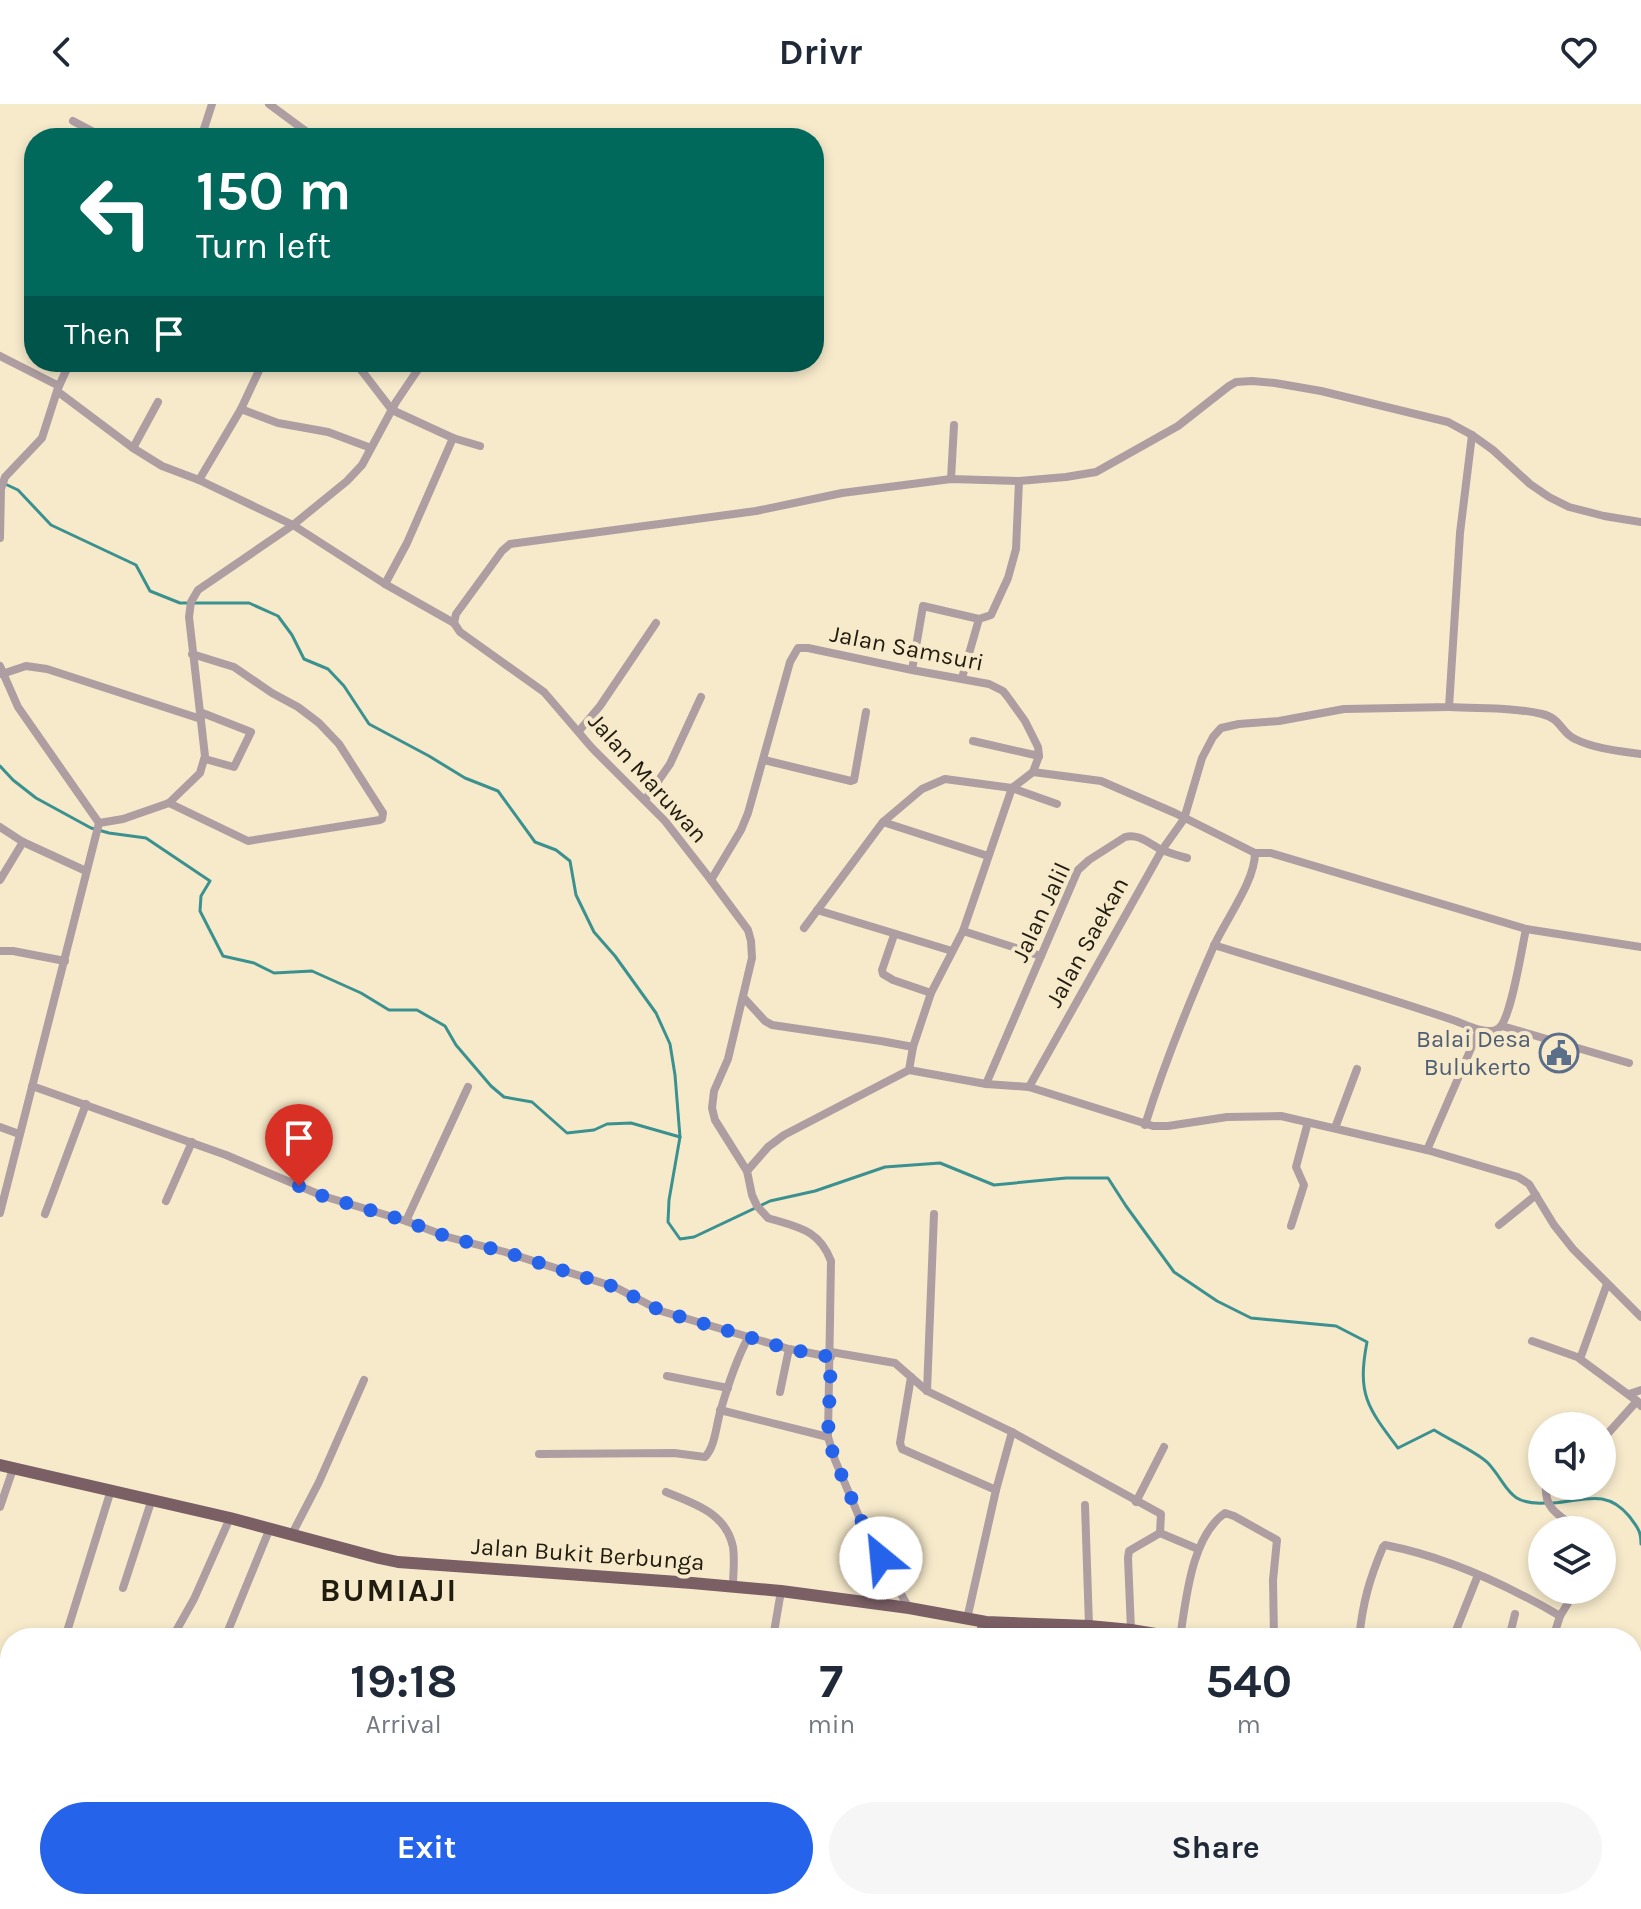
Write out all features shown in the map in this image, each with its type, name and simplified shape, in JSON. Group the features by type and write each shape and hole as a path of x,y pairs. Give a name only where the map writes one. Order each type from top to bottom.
{"main road":[{"name":"Jalan Bukit Berbunga","path":"6,1467 152,1499 398,1562 733,1586 909,1608 1033,1628"},
{"name":"Jalan Bukit Berbunga","path":"1081,1628 1110,1628"}],"street":[{"path":"204,128 212,104"},
{"path":"269,104 301,128"},
{"path":"73,121 86,128"},
{"name":"Jalan Maruwan","path":"0,356 24,370"},
{"name":"Jalan Maruwan","path":"28,372 58,389 133,448 162,466 199,480 293,525 385,584 454,623 465,636 544,692 592,748 665,821 711,880 748,930 752,958 728,1059 714,1091 715,1120 747,1171 752,1195 762,1214 811,1233 826,1249 831,1261 828,1437"},
{"path":"0,538 1,489 5,477 42,438 66,372"},
{"path":"199,480 241,409 258,372"},
{"path":"363,372 392,410 453,438 480,446"},
{"path":"97,828 169,803 200,773 205,759 189,617 191,602 198,590 293,525 347,481 362,465 417,372"},
{"path":"454,623 456,614 502,551 513,543 756,511 842,493 951,479 1019,481 1096,472 1178,426 1222,390 1242,381 1275,383 1448,422 1493,450 1549,497 1569,507 1641,522"},
{"path":"133,448 158,402"},
{"path":"241,409 278,423 328,432 371,448"},
{"path":"951,479 954,425"},
{"path":"1449,707 1460,533 1472,435"},
{"path":"385,584 407,543 453,438"},
{"path":"912,670 923,606 979,619 991,615 1008,578 1016,549 1019,481"},
{"path":"962,678 979,619"},
{"path":"579,731 600,706 656,623"},
{"name":"Jalan Samsuri","path":"711,880 741,830 764,760 790,662 798,648 989,684 1003,691 1025,721 1038,747 1039,756"},
{"path":"169,803 248,841 380,820 383,816 339,744 319,723 234,667 192,654"},
{"path":"0,1213 97,828 18,707 1,670 26,666 47,669 251,732 234,767 205,759"},
{"path":"645,800 670,764 701,697"},
{"name":"Jalan Saekan","path":"1029,1087 1162,850 1184,819 1202,758 1221,728 1344,709 1449,707 1518,711 1544,714 1559,722 1576,740 1615,751 1641,754"},
{"path":"764,760 854,780 866,712"},
{"path":"909,1070 913,1047 931,993 963,931 1012,788 1033,772 1039,756 973,741"},
{"path":"1033,772 1101,781 1255,853 1271,853 1526,929 1641,947"},
{"path":"804,928 883,822 922,789 945,779 1012,788 1057,804"},
{"path":"883,822 988,856"},
{"path":"0,827 23,842 86,871"},
{"name":"Jalan Jalil","path":"986,1084 1082,865 1127,835 1137,836 1162,850 1187,858"},
{"path":"0,880 23,842"},
{"path":"1145,1125 1161,1073 1214,945 1254,869 1255,853"},
{"path":"817,910 952,951"},
{"path":"1214,945 1479,1030 1494,1031 1502,1026 1506,1018 1526,929"},
{"path":"963,931 1041,956"},
{"path":"894,935 883,974 931,993"},
{"path":"0,951 65,961"},
{"path":"743,997 765,1021 776,1026 913,1047"},
{"path":"1502,1026 1629,1063"},
{"path":"1427,1150 1479,1030"},
{"path":"1335,1128 1357,1069"},
{"path":"747,1171 768,1147 784,1135 909,1070 986,1084 1029,1087 1145,1125 1168,1126 1227,1117 1272,1115 1427,1150 1518,1177 1529,1184 1573,1249 1641,1317"},
{"path":"32,1086 192,1142 323,1196 459,1241 615,1287 661,1311 789,1349 895,1363 927,1391 1012,1432 1161,1514 1160,1533"},
{"path":"406,1221 468,1087"},
{"path":"45,1214 86,1104"},
{"path":"1291,1226 1304,1185 1296,1167 1308,1122"},
{"path":"0,1127 19,1134"},
{"path":"166,1201 192,1142"},
{"path":"1499,1225 1536,1195"},
{"path":"927,1391 934,1214"},
{"path":"1580,1358 1607,1284"},
{"path":"539,1454 674,1453 705,1457 711,1449 738,1357 748,1338"},
{"path":"1532,1341 1580,1358 1639,1403 1616,1426"},
{"path":"780,1392 789,1349"},
{"path":"667,1376 728,1388"},
{"path":"911,1377 900,1443 902,1449 996,1490"},
{"path":"292,1534 319,1482 364,1380"},
{"path":"1629,1394 1641,1390"},
{"path":"720,1410 828,1437 866,1533 909,1608"},
{"path":"967,1619 1012,1432"},
{"path":"1136,1502 1164,1447"},
{"path":"0,1507 6,1467"},
{"path":"68,1628 111,1490"},
{"path":"666,1492 712,1514 727,1529 733,1550 733,1586"},
{"path":"123,1588 152,1499"},
{"path":"1548,1500 1562,1516"},
{"path":"1085,1505 1089,1626"},
{"path":"1182,1628 1198,1549 1207,1531 1225,1513 1276,1539 1274,1628"},
{"path":"178,1628 230,1518"},
{"path":"229,1628 270,1528"},
{"path":"1160,1533 1198,1549"},
{"path":"1131,1628 1129,1551 1160,1533"},
{"path":"1360,1628 1362,1605 1384,1546 1460,1567 1533,1600 1560,1616"},
{"path":"1457,1628 1478,1575"},
{"path":"775,1628 781,1591"},
{"path":"1556,1628 1567,1604"},
{"path":"1512,1628 1515,1614"},
{"path":"983,1628 986,1622"}],"waterway":[{"path":"3,483 18,490 51,525 136,565 150,591 180,603 249,603 278,616 304,659 328,669 344,686 369,724 465,778 498,791 535,842 556,850 570,861 576,895 594,932 656,1013 670,1044 680,1137 668,1222 680,1239 694,1237 770,1201 815,1191 885,1167 940,1163 994,1185 1066,1178 1108,1178 1174,1272 1217,1301 1251,1318 1336,1326 1367,1342 1363,1375 1367,1399 1398,1448 1434,1430 1488,1463 1516,1497 1523,1501 1545,1503"},
{"path":"0,766 36,798 91,828 146,838 210,881 201,896 200,911 223,956 254,963 274,973 312,971 361,993 389,1010 417,1010 445,1026 456,1045 504,1097 532,1102 567,1133 594,1130 607,1124 631,1123 680,1137"},
{"path":"1553,1503 1594,1498 1612,1502 1636,1526 1641,1544"}],"place":[{"name":"Balai Desa Bulukerto","path":"1559,1053"}],"district":[{"name":"BUMIAJI","path":"389,1590"}],"route":[{"path":"299,1186 448,1237 615,1287 661,1311 748,1338 831,1357 828,1437 866,1533 881,1558"}]}
